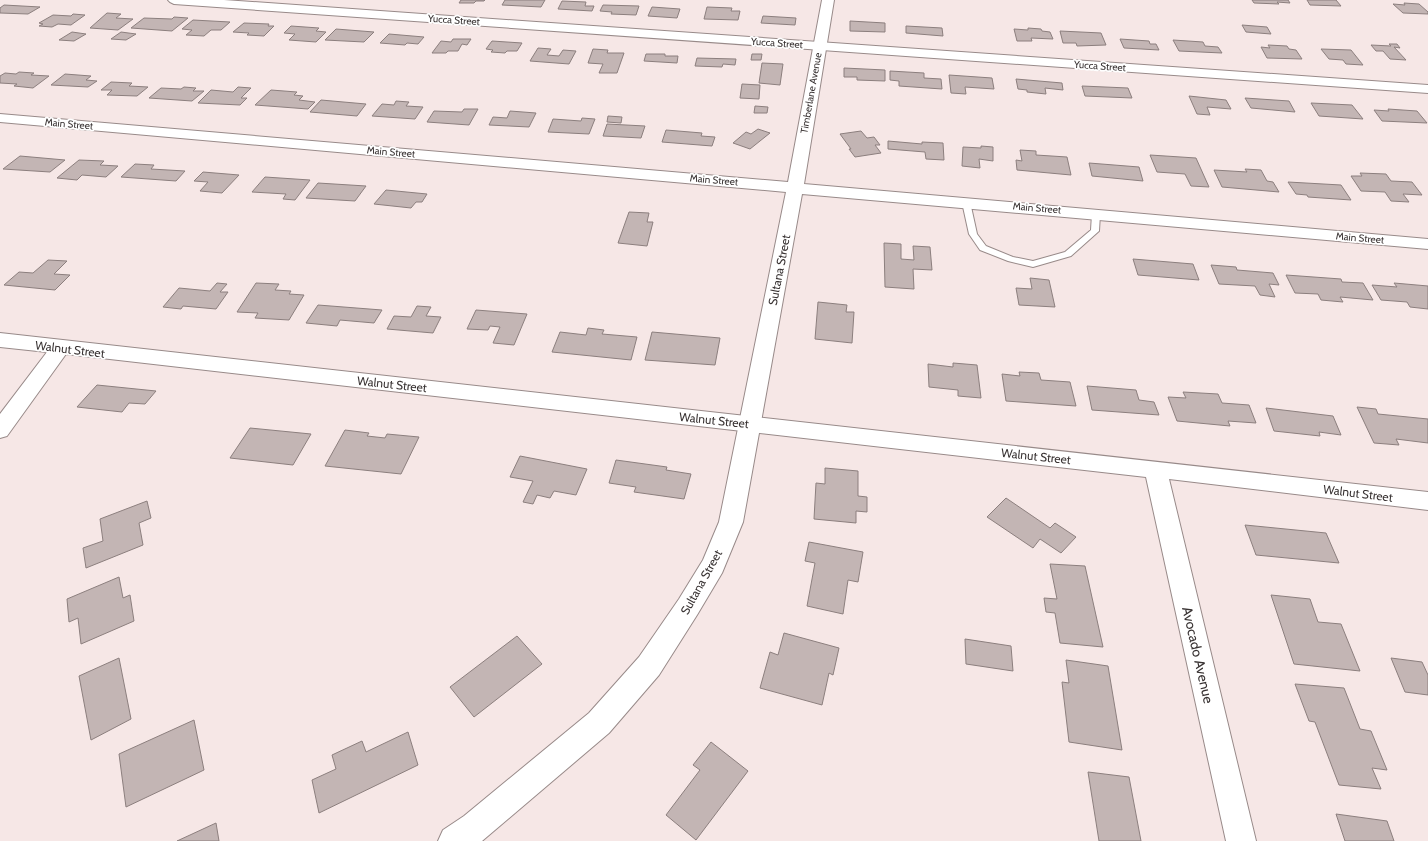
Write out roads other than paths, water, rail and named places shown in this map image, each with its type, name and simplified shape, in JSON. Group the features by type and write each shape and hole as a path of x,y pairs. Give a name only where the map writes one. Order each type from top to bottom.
{"main road":[{"name":"Timberlane Avenue","path":"795,187 828,0"},
{"name":"Main Street","path":"0,118 966,202 1428,244"},
{"name":"Sultana Street","path":"454,841 475,827 599,723 649,666 688,607 713,565 731,522 795,187"}],"street":[{"name":"Yucca Street","path":"174,0 1428,89"},
{"name":"Walnut Street","path":"0,340 1428,502"},
{"path":"0,430 60,348"},
{"name":"Avocado Avenue","path":"1155,470 1241,841"}],"lane":[{"path":"966,202 973,234 984,248 1010,259 1033,264 1068,254 1095,232 1096,214"}]}
